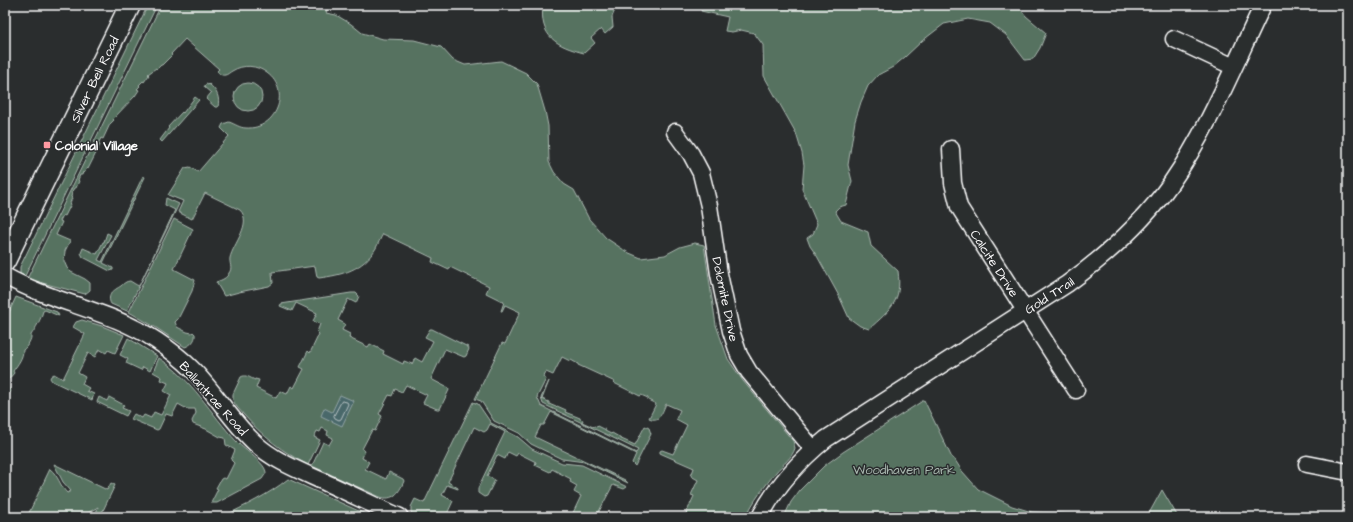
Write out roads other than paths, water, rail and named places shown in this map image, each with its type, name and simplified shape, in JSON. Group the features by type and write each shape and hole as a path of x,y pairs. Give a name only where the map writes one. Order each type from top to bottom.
{"street":[{"name":"Silver Bell Road","path":"5,261 130,5"},
{"name":"Gold Trail","path":"760,517 779,486 814,449 846,426 1067,284 1092,266 1145,216 1183,165 1208,120 1263,5"},
{"path":"1174,39 1234,67"},
{"name":"Dolomite Drive","path":"675,132 691,154 701,173 709,206 730,331 739,355 749,372 814,449"},
{"name":"Calcite Drive","path":"951,148 953,183 959,207 1076,390"},
{"name":"Ballantrae Road","path":"5,276 20,285 116,319 140,330 164,346 192,369 244,433 267,453 300,471 400,517"},
{"path":"1307,464 1348,472"}],"water":[{"path":"340,395 354,401 342,426 321,416 324,408 332,412"}],"place":[{"name":"Colonial Village","path":"47,145"}],"park label":[{"name":"Woodhaven Park","path":"904,469"}]}
